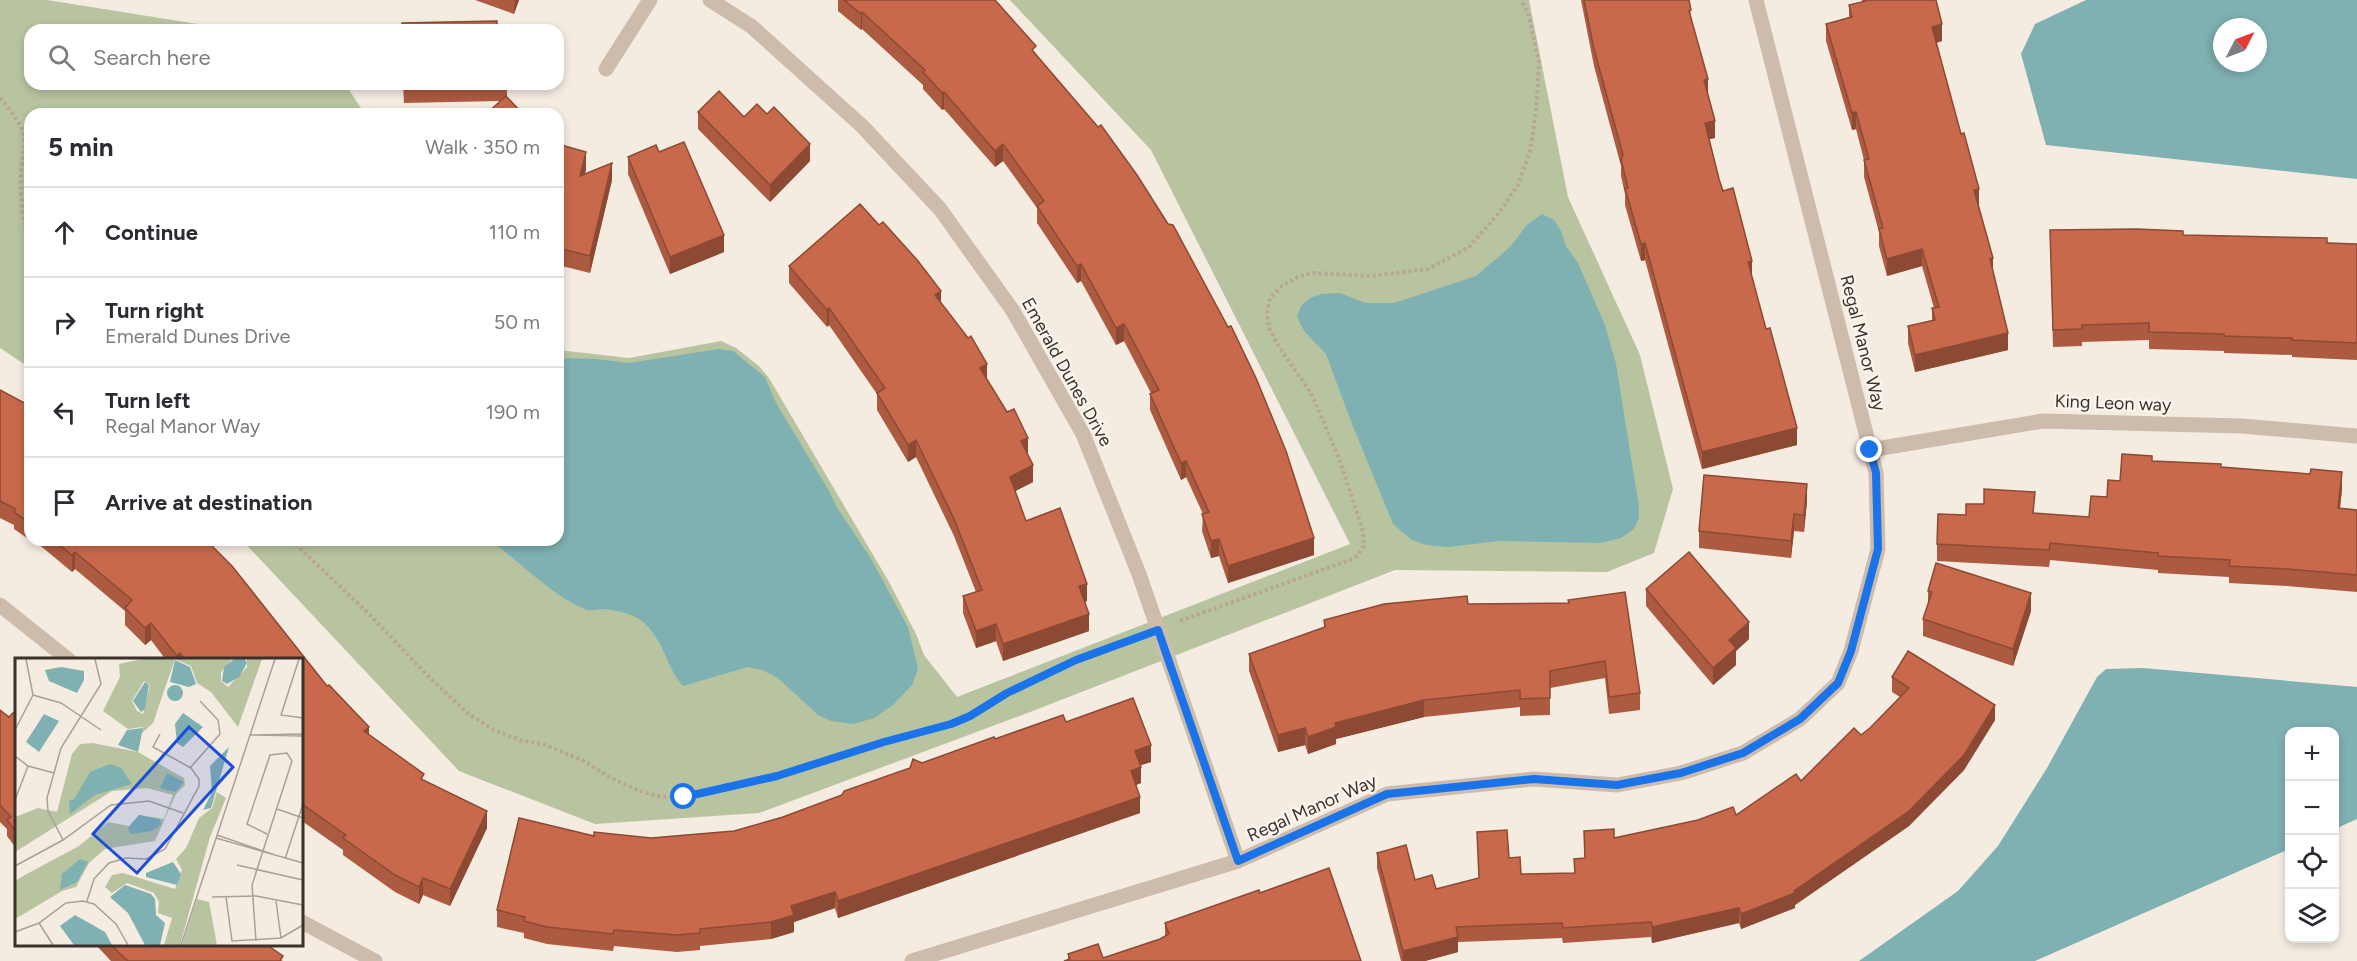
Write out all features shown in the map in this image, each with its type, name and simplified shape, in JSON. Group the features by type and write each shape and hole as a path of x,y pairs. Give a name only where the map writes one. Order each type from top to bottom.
{"street":[{"path":"606,69 650,0"},
{"name":"Emerald Dunes Drive","path":"710,0 751,26 862,126 940,209 1013,311 1083,434 1139,574 1238,861"},
{"name":"Regal Manor Way","path":"912,961 1238,861 1387,794 1534,779 1617,785 1681,773 1743,753 1800,719 1838,683 1851,651 1878,549 1876,473 1756,0"},
{"name":"King Leon way","path":"1870,450 2043,421 2242,426 2357,436"},
{"path":"0,605 66,658"},
{"path":"303,923 375,961"}],"path":[{"path":"297,546 367,612 468,714 494,730 520,740 546,745 584,761 618,782 637,790 661,796 684,797 777,776 884,742 951,724 970,716 1007,693 1076,660 1355,558 1364,546 1363,532 1338,456 1311,393 1269,328 1270,298 1282,286 1298,276 1313,273 1371,276 1428,269 1469,247 1498,214 1518,185 1530,151 1536,112 1539,62 1528,12 1521,0"},
{"path":"0,98 11,111 24,136 21,175 24,224"}],"green space":[{"path":"0,0 47,0 197,24 24,24 24,90 349,90 361,108 24,108 24,364 0,348"},
{"path":"1010,0 1529,0 1568,197 1640,355 1673,489 1654,553 1607,572 1395,570 1025,714 759,813 595,824 459,771 248,546 564,546 564,351 629,358 721,341 736,348 759,366 769,378 889,582 916,634 924,655 957,697 1350,544 1151,150"}],"water":[{"path":"2086,0 2357,0 2357,179 2046,145 2021,54 2035,24"},
{"path":"1542,214 1554,220 1561,231 1566,246 1578,263 1605,325 1616,364 1639,518 1634,529 1621,538 1601,543 1499,541 1448,547 1426,545 1412,540 1393,524 1326,354 1304,331 1297,317 1301,306 1310,298 1321,294 1340,293 1365,303 1394,303 1476,276 1510,247 1527,225"},
{"path":"719,349 733,351 765,377 776,403 838,509 870,557 908,627 918,669 912,685 893,705 874,718 854,724 831,721 818,715 778,678 762,670 748,667 683,686 672,670 656,637 642,621 624,612 603,609 587,610 573,603 548,587 498,546 564,546 564,358 629,363"},
{"path":"2143,668 2357,687 2357,819 2339,827 2339,727 2285,727 2285,851 2035,961 1859,961 1958,891 1998,846 2047,768 2097,677 2106,669"}],"building":[{"path":"844,0 995,0 1036,46 1032,50 1098,127 1101,125 1168,224 1173,225 1228,327 1231,326 1256,378 1286,451 1314,538 1228,566 1219,539 1211,541 1202,514 1209,512 1186,461 1181,463 1150,394 1159,390 1124,324 1116,328 1081,264 1077,266 1037,206 1044,201 1003,144 995,151 944,92 942,93 923,72 925,70 862,12 861,14"},
{"path":"1584,0 1689,0 1691,10 1689,11 1708,79 1704,80 1715,121 1705,123 1719,179 1723,191 1733,188 1752,261 1748,262 1766,329 1770,328 1797,428 1702,452 1645,243 1641,244 1625,188 1628,188 1621,159 1623,155 1594,49"},
{"path":"1866,0 1936,0 1942,24 1932,27 1961,134 1964,133 1979,189 1974,190 1993,258 1990,259 2008,333 1915,355 1908,326 1935,320 1932,308 1939,307 1922,249 1887,259 1879,229 1883,228 1864,160 1869,159 1856,112 1852,113 1826,24 1852,17 1849,5"},
{"path":"497,21 497,24 402,23"},
{"path":"719,91 744,117 757,104 767,114 774,107 810,144 770,185 698,112"},
{"path":"506,96 517,108 493,108"},
{"path":"684,142 724,235 670,257 628,157 656,145 659,152"},
{"path":"564,146 586,152 580,176 612,163 590,256 564,250"},
{"path":"860,204 879,225 883,222 941,291 935,295 968,338 971,336 987,364 980,368 1007,412 1014,409 1028,438 1021,441 1033,465 1010,477 1026,521 1060,508 1087,584 1079,586 1089,614 1003,644 996,624 976,631 963,596 982,590 954,519 916,440 908,445 877,393 885,388 829,308 827,310 789,266"},
{"path":"2050,230 2183,231 2183,235 2327,238 2327,243 2357,244 2357,343 2224,336 2224,334 2149,332 2149,323 2082,325 2082,329 2053,330"},
{"path":"0,390 24,403 24,519 14,512 16,509 0,501"},
{"path":"2122,454 2152,456 2152,461 2221,464 2221,467 2310,474 2311,469 2342,472 2338,508 2357,510 2357,575 2229,566 2230,560 2158,556 2158,553 2050,543 2049,550 1937,544 1938,514 1966,515 1966,504 1984,504 1984,489 2035,492 2033,513 2089,517 2091,496 2107,497 2108,480 2120,481"},
{"path":"1704,475 1807,484 1804,515 1794,514 1791,541 1699,531"},
{"path":"61,546 212,546 232,566 327,686 329,685 369,727 364,731 424,774 421,779 487,811 450,889 423,878 419,887 395,875 343,838 346,835 303,805 303,658 184,658 180,653 177,656 151,623 145,628 125,608 132,600 75,552 72,555"},
{"path":"1689,552 1749,622 1729,640 1736,648 1713,668 1646,589"},
{"path":"1936,563 2031,593 2013,649 1923,619 1932,592 1928,591"},
{"path":"1625,592 1640,693 1609,697 1605,661 1550,671 1550,698 1520,699 1520,690 1424,700 1335,723 1336,727 1308,737 1305,728 1278,735 1249,654 1325,627 1324,620 1384,604 1467,596 1468,604 1569,603 1568,600"},
{"path":"1908,651 1995,705 1964,755 1909,811 1794,891 1795,893 1741,914 1739,908 1652,927 1651,922 1563,928 1562,923 1456,927 1458,937 1403,951 1377,853 1406,845 1415,880 1432,875 1436,889 1479,878 1477,832 1507,830 1509,858 1520,857 1521,874 1575,873 1574,859 1585,858 1584,831 1614,829 1614,838 1698,820 1733,807 1736,815 1796,774 1801,781 1854,728 1861,735 1870,728 1909,688 1892,677"},
{"path":"1133,698 1151,745 1135,751 1141,767 1131,771 1140,797 838,901 835,892 791,906 794,915 771,922 700,929 700,933 677,935 614,930 613,934 547,927 524,921 525,917 497,910 519,818 594,836 594,832 651,838 734,831 783,817 842,795 844,791 910,768 913,759 922,763 1063,715 1066,722"},
{"path":"0,710 9,717 15,711 15,831 7,820 11,817 0,805"},
{"path":"1329,868 1361,961 1064,961 1070,959 1068,954 1098,944 1103,958 1160,939 1169,934 1165,923"},
{"path":"112,946 268,946 283,956 280,961 128,961"}],"route":[{"path":"684,797 777,776 884,742 951,724 970,716 1007,693 1076,660 1158,630 1238,861 1387,794 1534,779 1617,785 1681,773 1743,753 1800,719 1838,683 1851,651 1878,549 1876,473 1870,450"}]}
